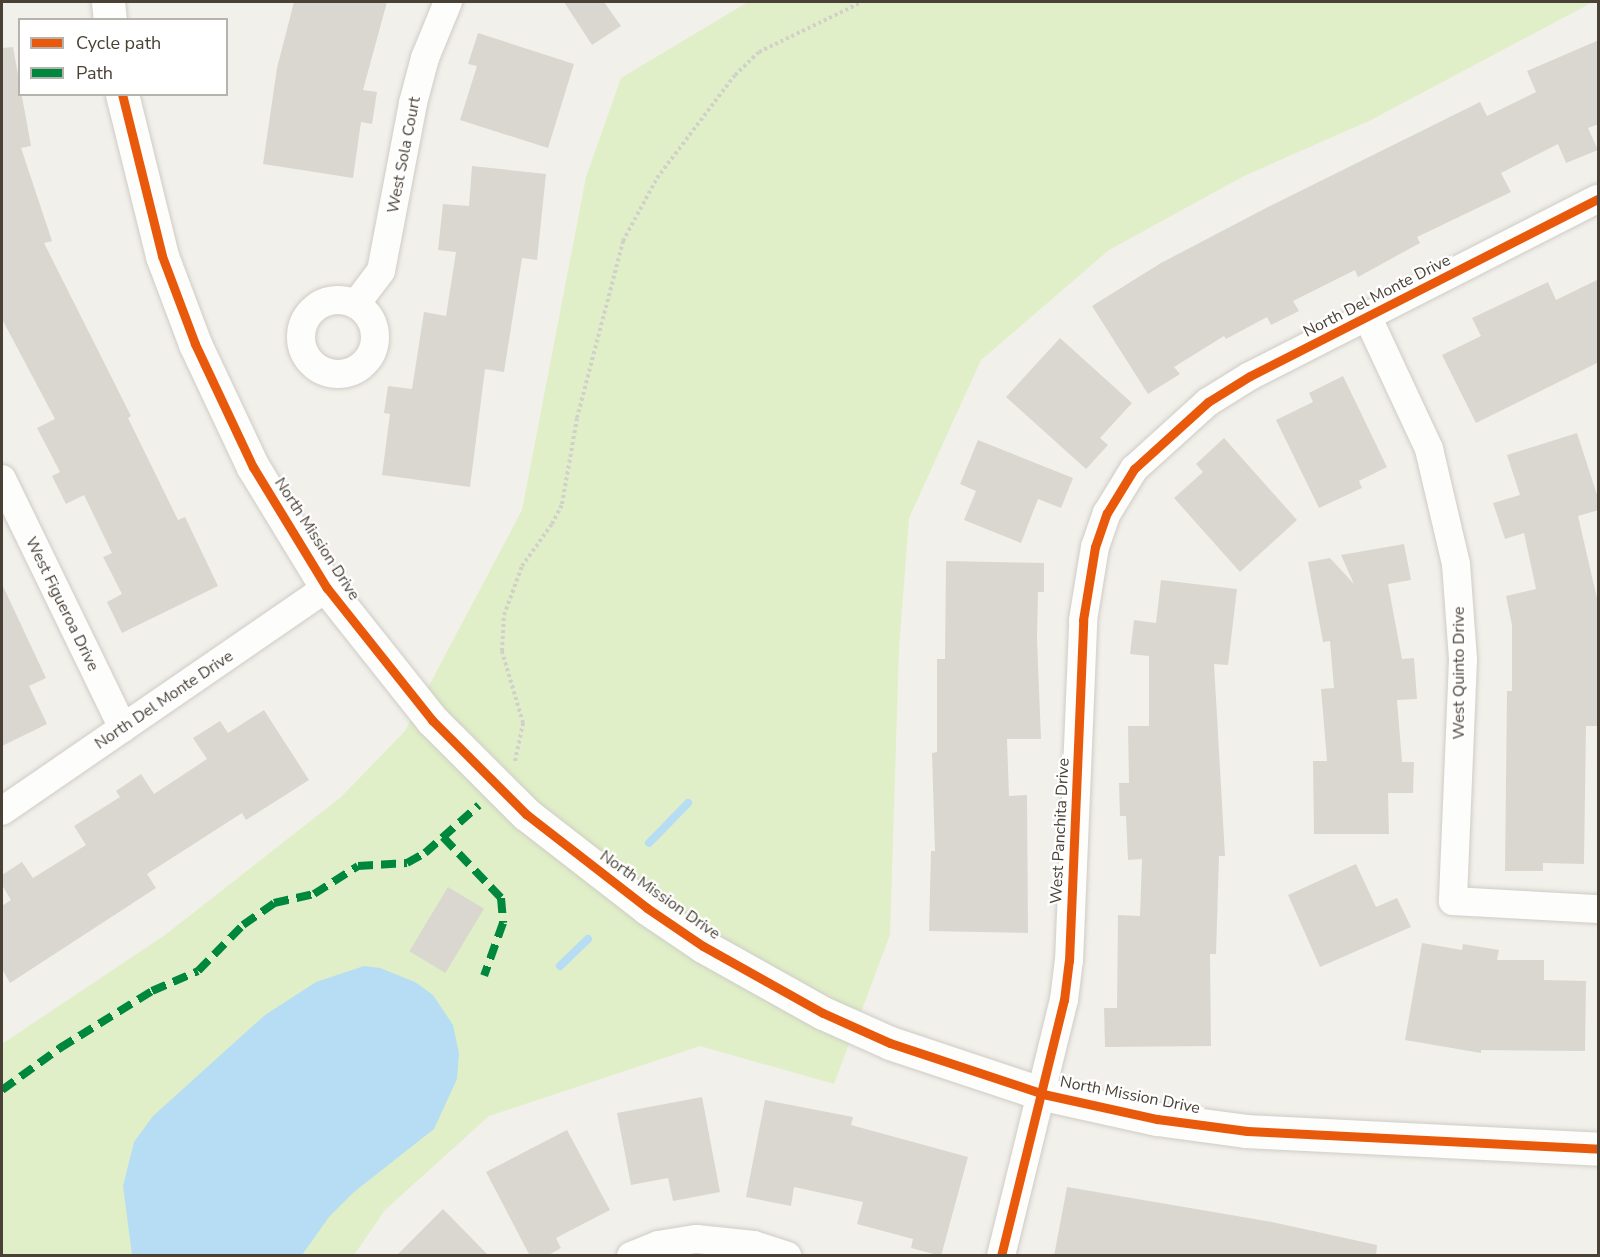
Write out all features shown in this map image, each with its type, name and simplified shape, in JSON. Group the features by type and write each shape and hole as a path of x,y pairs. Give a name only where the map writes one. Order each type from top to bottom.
{"street":[{"path":"108,2 110,18"},
{"name":"West Sola Court","path":"356,304 381,271 413,102 425,58 448,2"},
{"name":"North Mission Drive","path":"122,96 162,255 195,344 254,467 327,588 432,720 526,814 647,908 703,946 823,1013 890,1043 1043,1094 1157,1119 1248,1131 1599,1149"},
{"name":"North Del Monte Drive","path":"1176,429 1208,402 1250,376 1599,199"},
{"name":"West Quinto Drive","path":"1368,318 1429,449 1456,564 1463,660 1453,901 1599,909"},
{"name":"West Panchita Drive","path":"1001,1256 1043,1094 1069,961 1083,620 1095,547 1107,513 1134,469 1176,429"},
{"name":"West Figueroa Drive","path":"2,479 123,728"},
{"name":"North Del Monte Drive","path":"2,811 327,588"},
{"path":"631,1256 658,1245 697,1239 754,1245 787,1256"}],"path":[{"path":"514,763 523,723 502,651 504,615 522,566 552,525 562,504 580,407 610,286 631,224 694,125 759,52 862,2"}],"green space":[{"path":"748,2 1593,2 1371,120 1244,176 1109,250 981,360 909,518 899,649 890,935 834,1084 700,1046 489,1116 385,1210 354,1255 2,1256 2,1044 165,935 341,797 405,731 522,510 586,177 621,78"}],"water":[{"path":"364,966 380,968 415,982 433,995 453,1025 459,1053 457,1079 434,1129 354,1192 329,1217 302,1255 132,1255 123,1186 134,1142 153,1116 265,1015 316,982"}],"building":[{"path":"294,2 387,2 363,90 377,92 372,124 361,122 353,178 263,164 277,68"},
{"path":"564,2 604,2 621,26 592,45"},
{"path":"478,33 574,64 548,148 460,120 477,66 468,64"},
{"path":"1599,40 1599,124 1588,128 1598,150 1566,163 1558,144 1501,173 1511,192 1417,237 1420,243 1358,277 1355,270 1293,301 1299,311 1271,325 1267,317 1226,339 1224,336 1174,367 1180,374 1148,394 1092,306 1161,263 1480,102 1487,116 1536,92 1527,71"},
{"path":"13,47 18,74 18,96 22,96 31,146 21,148 52,241 44,243 131,416 128,418 178,520 185,517 218,586 122,633 107,602 122,594 103,557 112,553 84,495 66,504 52,476 60,472 37,428 55,419 2,319 2,48"},
{"path":"472,166 546,174 537,260 522,258 504,372 485,369 470,487 382,475 390,414 384,413 388,386 412,389 424,312 446,316 456,252 438,250 443,204 469,206"},
{"path":"1599,279 1599,362 1476,423 1442,355 1481,336 1472,318 1548,282 1556,300"},
{"path":"1060,338 1132,403 1100,438 1108,445 1086,469 1006,397"},
{"path":"1343,376 1387,467 1359,481 1362,488 1319,508 1276,420 1313,402 1309,393"},
{"path":"1577,433 1599,501 1599,510 1578,516 1599,607 1599,726 1586,726 1584,864 1543,863 1543,871 1505,871 1507,691 1512,691 1512,625 1506,596 1536,589 1524,533 1505,539 1493,503 1520,495 1507,455"},
{"path":"1224,438 1297,520 1240,572 1174,498 1203,472 1196,464"},
{"path":"978,440 1073,478 1061,508 1038,499 1021,543 964,520 976,491 960,484"},
{"path":"1404,544 1411,580 1388,584 1402,659 1414,658 1417,699 1397,700 1402,762 1414,762 1413,793 1388,793 1389,834 1314,834 1313,761 1327,761 1321,689 1334,688 1330,641 1323,642 1308,562 1330,558 1354,584 1341,555"},
{"path":"946,561 1044,563 1044,592 1038,592 1037,639 1041,739 1007,739 1009,796 1027,795 1028,933 929,931 931,851 935,851 932,753 937,752 937,659 945,659"},
{"path":"1161,580 1237,589 1228,665 1214,664 1225,856 1219,856 1216,954 1210,954 1211,1046 1105,1047 1104,1008 1117,1008 1118,915 1140,916 1142,859 1128,860 1126,816 1120,816 1119,783 1129,783 1128,726 1149,726 1149,656 1130,654 1134,620 1156,623"},
{"path":"2,584 46,678 29,686 47,724 2,746"},
{"path":"264,710 309,780 246,820 242,813 147,874 156,888 10,983 2,969 2,906 11,900 2,885 2,875 22,862 33,878 86,845 74,826 120,797 116,791 141,774 154,794 207,759 193,738 220,721 228,733"},
{"path":"1356,864 1376,907 1397,898 1411,927 1320,967 1288,895"},
{"path":"448,887 484,909 445,973 409,951"},
{"path":"1422,943 1462,950 1463,944 1499,950 1497,960 1544,960 1544,980 1586,981 1585,1051 1481,1050 1481,1053 1405,1040"},
{"path":"702,1097 720,1192 673,1201 668,1178 631,1185 617,1113"},
{"path":"765,1100 853,1117 851,1125 968,1157 941,1256 911,1248 913,1239 857,1224 863,1202 794,1187 791,1206 746,1197"},
{"path":"567,1130 610,1210 556,1238 561,1248 547,1256 530,1256 486,1172"},
{"path":"1067,1187 1272,1222 1377,1245 1376,1256 1054,1256"},
{"path":"443,1209 489,1256 396,1256"}],"waterway":[{"path":"649,843 688,803"},
{"path":"560,966 588,939"}],"marked path":[{"path":"2,1090 60,1048 152,991 198,971 243,925 274,903 314,894 358,866 407,863 425,853 479,805"},
{"path":"443,837 501,898 503,923 484,976"}],"cycle path":[{"path":"122,96 162,256 195,344 253,467 327,588 432,720 526,814 647,908 703,946 823,1013 890,1043 1043,1094 1157,1119 1247,1131 1598,1149"},
{"path":"1001,1256 1064,1000 1069,961 1083,620 1095,547 1107,513 1134,469 1208,402 1250,376 1598,199"}]}
